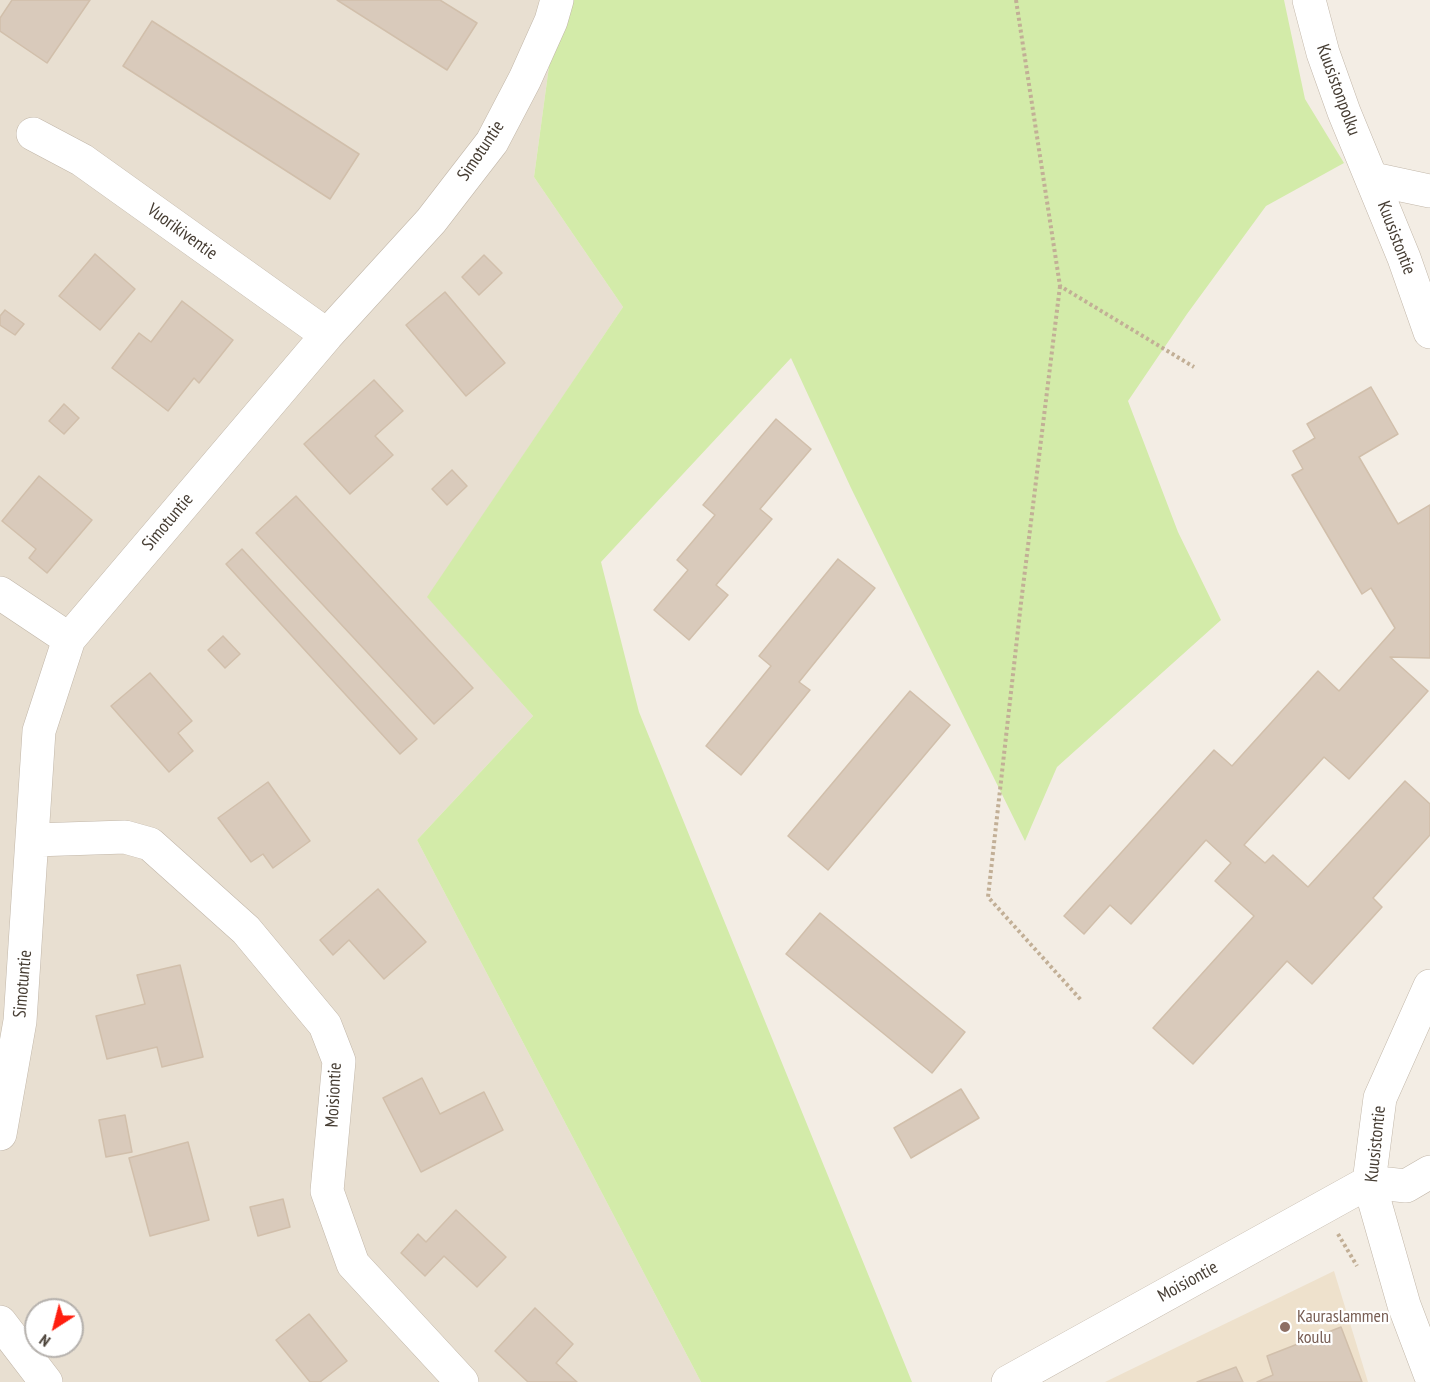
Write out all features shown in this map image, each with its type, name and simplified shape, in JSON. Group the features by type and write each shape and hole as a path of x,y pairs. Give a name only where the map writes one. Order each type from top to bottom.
{"street":[{"name":"Simotuntie","path":"0,1134 20,1021 34,840 39,732 69,639 327,335 431,221 492,142 525,79 551,21 557,0"},
{"name":"Kuusistonpolku","path":"1309,0 1323,53 1344,112 1373,179"},
{"name":"Vuorikiventie","path":"33,134 82,160 327,335"},
{"path":"1373,179 1430,191"},
{"name":"Kuusistontie","path":"1373,179 1430,332"},
{"path":"0,593 69,639"},
{"name":"Moisiontie","path":"34,840 125,837 150,844 246,930 325,1025 339,1061 327,1191 353,1264 462,1382"},
{"name":"Kuusistontie","path":"1430,986 1416,1050 1380,1098 1369,1182 1404,1305 1430,1374"},
{"path":"1369,1182 1406,1186 1430,1172"},
{"name":"Moisiontie","path":"1008,1382 1369,1182"},
{"path":"0,1322 46,1382"}],"path":[{"path":"1016,0 1060,286 988,897 1082,1000"},
{"path":"1060,286 1194,367"}],"shaded area":[{"path":"0,0 558,0 534,177 623,307 428,597 533,716 417,840 701,1382 0,1382"},
{"name":"Kauraslammen koulu","path":"1334,1271 1368,1382 1105,1382"}],"green space":[{"path":"558,0 1284,0 1305,99 1344,163 1266,206 1187,314 1128,401 1178,532 1221,620 1057,767 1025,841 851,488 791,358 601,562 639,712 912,1382 701,1382 417,840 533,716 427,597 623,307 534,177"}],"building":[{"path":"12,0 90,0 47,63 0,31 0,18"},
{"path":"337,0 440,0 477,23 447,70"},
{"path":"152,21 359,154 330,199 123,66"},
{"path":"95,254 135,289 100,330 59,296"},
{"path":"484,255 502,273 479,295 462,277"},
{"path":"445,292 505,363 466,396 406,325"},
{"path":"182,301 233,340 199,383 194,378 168,411 112,368 139,333 151,342"},
{"path":"5,310 24,324 15,335 0,325 0,316"},
{"path":"374,380 403,411 375,436 393,455 350,494 304,444"},
{"path":"1371,387 1398,434 1359,457 1398,524 1430,505 1430,658 1390,657 1428,691 1349,779 1324,757 1244,845 1265,863 1273,855 1308,887 1405,781 1430,804 1430,835 1373,898 1382,907 1312,984 1287,961 1193,1064 1153,1028 1254,916 1215,881 1231,863 1206,840 1131,924 1110,905 1084,934 1064,916 1214,750 1232,766 1318,671 1339,691 1395,628 1371,588 1362,594 1292,475 1303,469 1293,451 1315,438 1307,424"},
{"path":"64,404 79,418 64,434 49,421"},
{"path":"776,419 811,449 760,509 772,519 716,585 728,595 689,640 654,610 688,570 677,560 715,515 703,505"},
{"path":"452,470 467,486 447,505 432,489"},
{"path":"39,476 92,520 47,573 29,558 36,549 2,521"},
{"path":"296,496 473,688 434,724 256,533"},
{"path":"242,549 417,739 400,754 226,564"},
{"path":"838,559 875,588 799,682 810,690 741,775 706,746 771,666 759,656"},
{"path":"223,636 240,654 225,668 208,650"},
{"path":"150,673 192,721 178,733 193,751 169,772 111,706"},
{"path":"910,691 950,725 828,870 788,836"},
{"path":"268,782 310,841 273,868 263,854 251,862 218,818"},
{"path":"378,889 426,942 384,979 349,940 333,955 320,940"},
{"path":"820,913 965,1032 932,1073 786,954"},
{"path":"180,965 203,1057 162,1067 157,1047 107,1059 96,1016 145,1004 137,975"},
{"path":"422,1078 440,1114 484,1092 503,1130 421,1172 383,1098"},
{"path":"961,1089 979,1118 911,1158 894,1128"},
{"path":"125,1115 132,1152 106,1157 99,1120"},
{"path":"188,1142 209,1220 150,1236 129,1158"},
{"path":"283,1199 290,1227 258,1236 250,1207"},
{"path":"456,1210 506,1257 477,1287 444,1256 425,1276 401,1253 418,1234 426,1242"},
{"path":"535,1308 573,1344 556,1363 577,1382 528,1382 495,1351"},
{"path":"309,1314 347,1361 320,1382 310,1382 276,1340"},
{"path":"1341,1327 1362,1382 1257,1382 1273,1375 1267,1356"},
{"path":"1236,1367 1243,1382 1197,1382"}],"place":[{"name":"Kauraslammen koulu","path":"1285,1327"}]}
